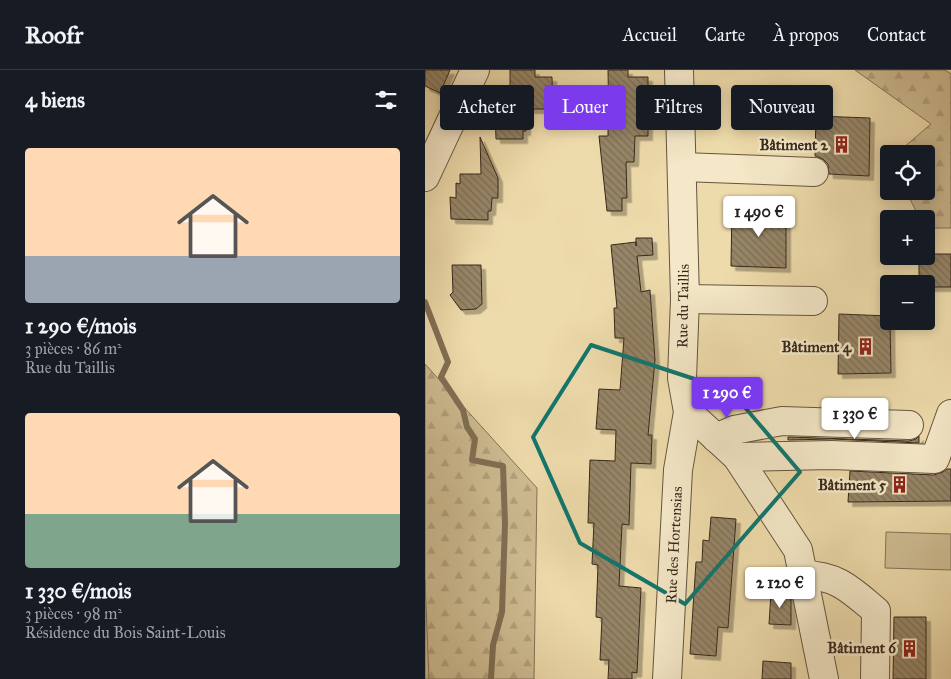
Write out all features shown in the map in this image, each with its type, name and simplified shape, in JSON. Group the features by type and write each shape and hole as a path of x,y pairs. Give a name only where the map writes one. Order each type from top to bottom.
{"street":[{"path":"425,177 475,70"},
{"name":"Rue du Taillis","path":"679,70 685,299 682,378 688,412"},
{"path":"681,167 814,172"},
{"path":"685,299 813,301"},
{"path":"688,412 737,458 798,550 824,679"},
{"name":"Rue des Hortensias","path":"667,679 679,470 688,412"},
{"path":"737,458 831,455 935,459 951,414"},
{"path":"716,438 734,430 782,421 909,425"},
{"path":"803,575 817,575 844,584 876,611 875,679"}],"highlighted area":[{"path":"591,345 731,391 800,472 685,604 580,543 533,437"}],"green space":[{"path":"855,70 945,70 951,74 951,228 935,228 935,210 916,210 910,200 935,200 935,145 906,145 931,124"},
{"path":"425,364 537,488 534,679 425,679"},
{"path":"886,532 951,534 951,570 885,568"},
{"path":"425,580 429,679 425,679"}],"building":[{"path":"425,70 450,70 443,85 440,85 440,93 425,86"},
{"path":"510,70 535,70 535,77 552,77 552,85 544,85 544,109 534,109 534,85 510,85"},
{"path":"608,70 628,70 628,77 648,77 648,85 636,85 636,130 648,130 648,136 635,136 634,162 626,162 627,198 622,198 622,211 607,211 599,136 608,136 608,130 626,130 626,85 608,85"},
{"name":"Bâtiment 2","path":"833,117 870,118 869,176 829,174 828,164 823,159 815,156 816,130 833,130"},
{"path":"496,130 526,130 523,131 523,139 496,139"},
{"path":"480,137 498,178 498,198 492,198 491,211 488,211 488,220 451,219 450,197 456,198 456,183 460,184 460,174 481,174"},
{"path":"732,208 786,209 786,268 731,266"},
{"path":"636,238 652,238 653,255 637,256 641,292 650,290 655,360 648,435 652,435 651,464 631,463 629,525 622,524 619,586 641,588 637,673 632,672 632,679 608,679 609,660 600,660 602,618 596,617 598,565 592,564 594,523 588,523 590,460 615,461 616,430 596,429 599,389 620,390 624,338 615,338 614,308 617,308 611,245 636,242"},
{"path":"935,254 951,254 951,287 935,287 935,275 919,275 919,265 935,265"},
{"path":"452,265 481,265 482,304 476,309 461,310 450,295 453,292"},
{"name":"Bâtiment 4","path":"839,314 880,316 880,330 890,330 891,373 838,374"},
{"path":"919,436 919,443 832,439 788,440 788,437 909,441"},
{"name":"Bâtiment 5","path":"951,469 951,501 848,502 850,471 934,475"},
{"path":"711,517 736,519 728,628 718,627 716,656 690,654 696,562 702,562 703,540 709,541"},
{"path":"771,593 791,594 791,625 769,624"},
{"name":"Bâtiment 6","path":"894,617 926,617 926,679 893,679"},
{"path":"763,661 791,663 791,679 762,679"}],"waterway":[{"path":"425,302 448,362 441,377 463,410 467,427 475,439 472,460 503,466 505,524 502,612 493,645 491,679"}],"place":[{"name":"Bâtiment 2","path":"842,145"},
{"name":"Bâtiment 4","path":"865,347"},
{"name":"Bâtiment 5","path":"900,485"},
{"name":"Bâtiment 6","path":"910,648"}]}
